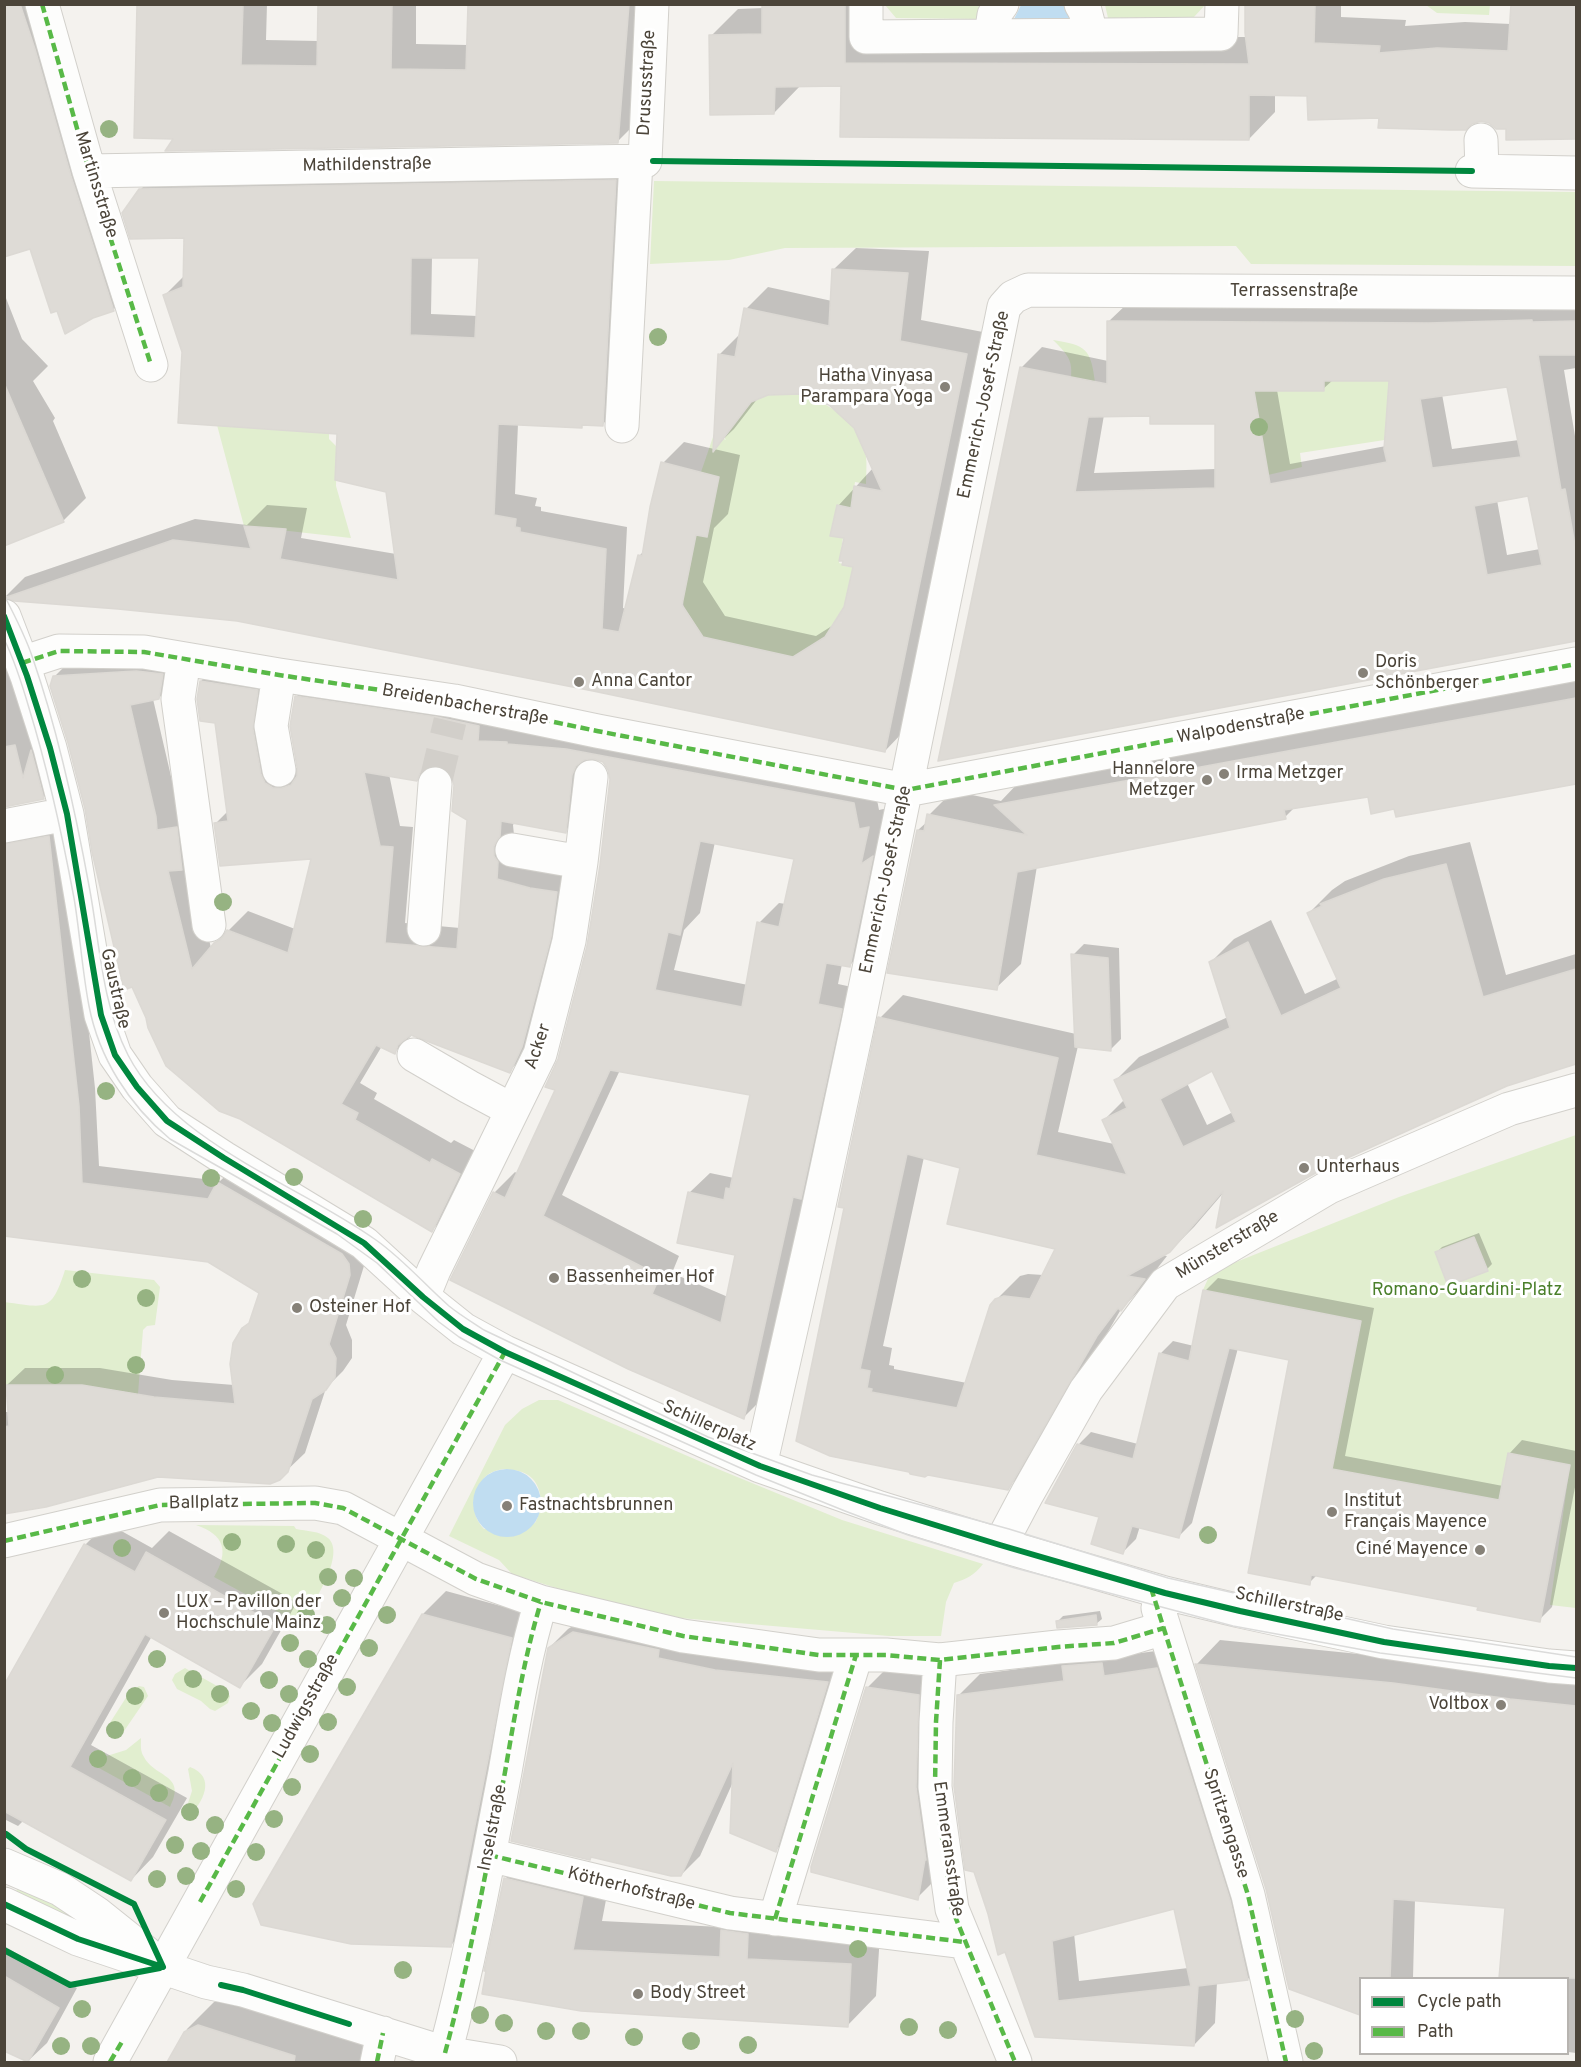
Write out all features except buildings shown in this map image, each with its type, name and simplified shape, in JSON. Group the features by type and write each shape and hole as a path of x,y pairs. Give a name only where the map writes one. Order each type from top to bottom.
{"street":[{"name":"Martinsstraße","path":"42,4 90,171 151,364"},
{"name":"Drususstraße","path":"622,426 631,267 652,4"},
{"path":"866,4 866,37 991,35 1086,20 1222,19"},
{"path":"991,35 994,15 1002,4"},
{"name":"Mathildenstraße","path":"90,171 640,161"},
{"path":"1478,161 1576,172"},
{"name":"Terrassenstraße","path":"1014,297 1028,290 1576,293"},
{"name":"Emmerich-Josef-Straße","path":"760,1466 816,1219 1004,306 1014,297"},
{"name":"Gaustraße","path":"4,616 50,748 66,814 101,1015 116,1055 137,1087 167,1121 364,1243 423,1297"},
{"name":"Breidenbacherstraße","path":"22,663 59,651 144,652 279,675 452,711 597,731 906,790"},
{"path":"183,659 178,699 208,925"},
{"name":"Walpodenstraße","path":"906,790 1576,664"},
{"path":"279,675 271,726 279,770"},
{"name":"Acker","path":"423,1297 434,1270 540,1054 569,941 591,777"},
{"path":"424,929 435,784"},
{"path":"4,826 66,814"},
{"path":"512,850 581,861"},
{"path":"414,1055 512,1110"},
{"name":"Münsterstraße","path":"1000,1545 1086,1390 1165,1284 1329,1187 1509,1109 1576,1090"},
{"name":"Schillerplatz","path":"423,1297 463,1329 505,1352 760,1466 880,1508 1000,1545"},
{"name":"Ludwigsstraße","path":"116,2051 505,1352"},
{"name":"Ballplatz","path":"4,1541 160,1505 315,1503 343,1508 400,1540"},
{"path":"400,1540 476,1579 541,1602 683,1636 819,1655 886,1655 940,1660 1114,1643 1164,1628"},
{"name":"Schillerstraße","path":"1000,1545 1240,1611 1384,1642 1576,1668"},
{"name":"Spritzengasse","path":"1151,1588 1248,1895 1286,2062"},
{"name":"Inselstraße","path":"445,2053 459,2001 489,1855 530,1639 541,1602"},
{"path":"775,1919 856,1655"},
{"name":"Emmeransstraße","path":"940,1660 935,1787 952,1909 1015,2062"},
{"name":"Kötherhofstraße","path":"489,1855 730,1913 964,1942"},
{"path":"4,1865 60,1889 96,1913 164,1967"},
{"path":"4,1904 78,1939 206,1982 243,1990 380,2048 445,2053 500,2062"}],"green space":[{"path":"885,5 984,5 983,19 896,18"},
{"path":"1105,5 1205,5 1194,17 1108,18"},
{"path":"1426,5 1490,5 1489,15 1437,13"},
{"path":"654,181 1576,192 1576,266 1251,264 1236,246 785,248 729,260 650,264"},
{"path":"1205,321 1251,321 1252,391 1324,391 1324,381 1389,381 1387,413 1391,439 1300,453 1302,467 1268,475 1263,442 1225,390"},
{"path":"1053,340 1073,344 1085,350 1091,362 1095,382 1071,377 1068,357"},
{"path":"790,392 827,406 848,421 856,431 866,456 866,484 855,482 851,508 839,505 833,536 843,538 839,563 853,567 844,607 825,637 795,656 759,663 703,637 684,607 678,572 689,572 696,535 707,537 719,477 701,472 714,434 726,440 724,437 735,409 768,395 790,394"},
{"path":"217,425 329,433 329,439 337,447 336,486 351,538 244,526"},
{"name":"Romano-Guardini-Platz","path":"1576,1135 1576,1608 1550,1605 1570,1465 1508,1453 1499,1500 1332,1469 1361,1321 1203,1290 1211,1272 1399,1197"},
{"path":"65,1270 154,1280 160,1287 155,1325 147,1326 143,1330 138,1394 82,1385 5,1385 4,1302 38,1306 45,1304 55,1294"},
{"path":"539,1400 558,1400 842,1520 983,1564 970,1576 954,1583 946,1602 941,1636 889,1636 680,1618 566,1591 512,1574 499,1560 449,1536 505,1425 522,1409","holes":["503,1469 522,1472 535,1481 541,1502 538,1517 535,1523 484,1529 475,1512 480,1488 488,1474"]},
{"path":"196,1525 294,1526 296,1529 317,1533 328,1538 333,1546 330,1568 319,1594 300,1624 214,1577 222,1559 222,1545 213,1534"},
{"path":"185,1668 226,1691 230,1696 228,1703 215,1711 177,1689 172,1680 175,1674"},
{"path":"139,1686 144,1687 148,1696 122,1734 117,1737 110,1736 106,1729 129,1693"},
{"path":"141,1738 141,1750 144,1757 155,1769 168,1777 175,1788 170,1807 97,1767 95,1763 97,1759 126,1750"},
{"path":"190,1767 203,1777 205,1790 198,1805 188,1817 184,1815 192,1791 188,1769"},
{"path":"21,1882 94,1923 89,1932 14,1895"}],"water":[{"path":"1071,4 1078,19 1014,19 1021,5"},
{"name":"Fastnachtsbrunnen","path":"500,1469 514,1469 526,1474 536,1484 541,1503 536,1522 526,1532 514,1537 500,1537 488,1532 478,1522 473,1510 473,1496 478,1484 488,1474"}],"tunnel":[{"path":"435,784 450,721"}],"tram line":[{"path":"4,595 30,651 59,745 85,862 107,995 112,1016 128,1055 149,1086 175,1114 206,1138 376,1240 449,1306 484,1330 708,1437 812,1475 1009,1529 1168,1578 1393,1629 1576,1657"},
{"path":"4,639 24,690 54,802 74,898 89,1006 94,1025 108,1062 129,1096 155,1126 170,1139 337,1234 377,1263 439,1322 459,1337 500,1360 756,1475 908,1535 1015,1568 1233,1626 1380,1653 1576,1678"}],"marked path":[{"path":"42,4 89,171 151,365"},
{"path":"22,663 59,651 144,652 454,701 597,731 906,790 1576,664"},
{"path":"200,1902 505,1352"},
{"path":"4,1541 160,1505 315,1503 343,1508 476,1579 541,1602 683,1636 819,1655 886,1655 940,1660 1114,1643 1164,1628"},
{"path":"1151,1588 1248,1895 1286,2062"},
{"path":"445,2053 492,1842 520,1686 541,1602"},
{"path":"775,1919 856,1655"},
{"path":"940,1660 935,1787 952,1909 1015,2062"},
{"path":"489,1855 730,1913 964,1942"},
{"path":"377,2062 383,2033"},
{"path":"110,2062 123,2040"}],"cycle path":[{"path":"653,161 1472,171"},
{"path":"4,616 27,676 50,748 67,814 101,1015 115,1055 137,1087 167,1121 364,1243 423,1297 463,1329 505,1352 760,1466 880,1508 1000,1545 1165,1593 1384,1642 1576,1668"},
{"path":"6,1834 26,1849 134,1904 163,1967"},
{"path":"4,1904 78,1939 163,1967"},
{"path":"4,1950 70,1985 160,1968"},
{"path":"221,1985 349,2024"}],"place":[{"name":"Hatha Vinyasa Parampara Yoga","path":"945,387"},
{"name":"Doris Schönberger","path":"1363,673"},
{"name":"Anna Cantor","path":"579,682"},
{"name":"Irma Metzger","path":"1224,774"},
{"name":"Hannelore Metzger","path":"1207,780"},
{"name":"Unterhaus","path":"1304,1168"},
{"name":"Bassenheimer Hof","path":"554,1278"},
{"name":"Osteiner Hof","path":"297,1308"},
{"name":"Fastnachtsbrunnen","path":"507,1506"},
{"name":"Institut Français Mayence","path":"1332,1512"},
{"name":"Ciné Mayence","path":"1480,1550"},
{"name":"LUX – Pavillon der Hochschule Mainz","path":"164,1613"},
{"name":"Voltbox","path":"1501,1705"},
{"name":"Body Street","path":"638,1994"}]}
